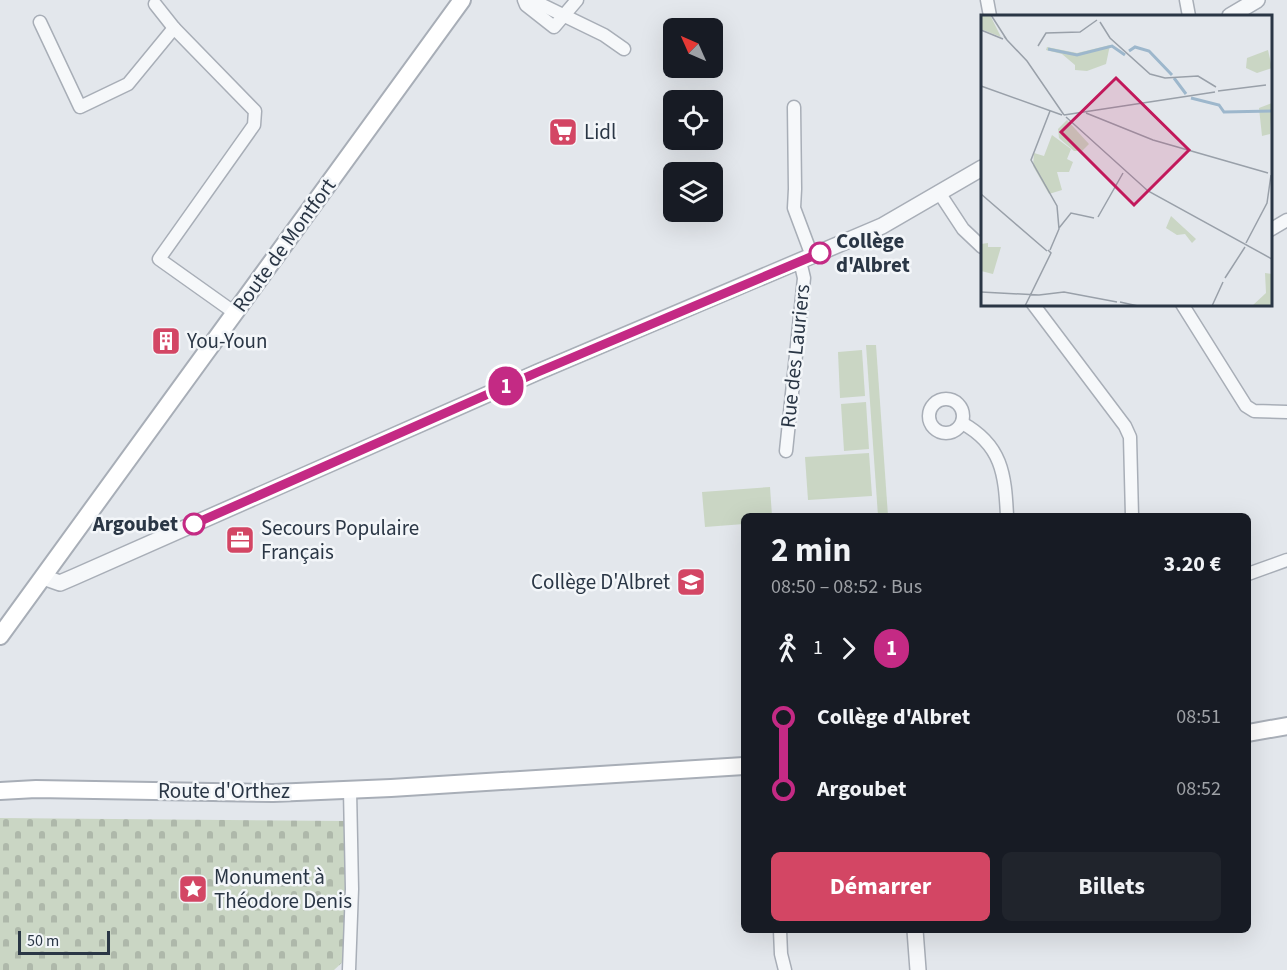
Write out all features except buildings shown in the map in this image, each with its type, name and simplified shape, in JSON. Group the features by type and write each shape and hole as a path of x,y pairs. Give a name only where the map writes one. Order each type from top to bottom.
{"main road":[{"name":"Route de Montfort","path":"0,636 462,0"},
{"path":"1251,732 1287,726"},
{"name":"Route d'Orthez","path":"0,790 273,792 350,790 741,766"}],"street":[{"path":"524,0 526,5 554,27 577,0"},
{"path":"532,0 604,34 624,50"},
{"path":"987,0 990,15"},
{"path":"1186,0 1189,15"},
{"path":"1232,15 1257,0"},
{"path":"155,4 174,28 255,111 254,125 159,259 235,313"},
{"path":"40,22 80,106 128,84 174,28"},
{"name":"Rue des Lauriers","path":"786,451 806,258 794,208 794,107"},
{"path":"43,577 60,583 538,372 867,232 940,194 981,169"},
{"path":"940,194 963,229 981,246"},
{"path":"1272,229 1287,220"},
{"path":"1035,306 1125,426 1130,438 1132,513"},
{"path":"1183,306 1246,406 1254,411 1287,412"},
{"path":"962,423 984,438 1002,466 1007,513"},
{"path":"1251,573 1287,560"},
{"path":"350,790 352,889 350,967"},
{"path":"780,933 781,954 786,970"},
{"path":"915,933 918,970"}],"green space":[{"path":"866,345 876,345 888,513 878,513"},
{"path":"862,350 865,396 840,398 838,352"},
{"path":"866,402 869,449 844,451 841,404"},
{"path":"869,453 872,496 808,500 805,457"},
{"path":"770,487 772,513 741,513 741,524 705,527 702,492"},
{"path":"0,818 347,821 347,958 334,970 0,970"}],"bus line":[{"name":"1","path":"194,524 538,372 820,253"}],"place":[{"name":"Lidl","path":"563,132"},
{"name":"Collège d'Albret","path":"820,253"},
{"name":"You-Youn","path":"166,341"},
{"name":"Argoubet","path":"194,524"},
{"name":"Secours Populaire Français","path":"240,540"},
{"name":"Collège D'Albret","path":"691,582"},
{"name":"Monument à Théodore Denis","path":"193,889"}]}
